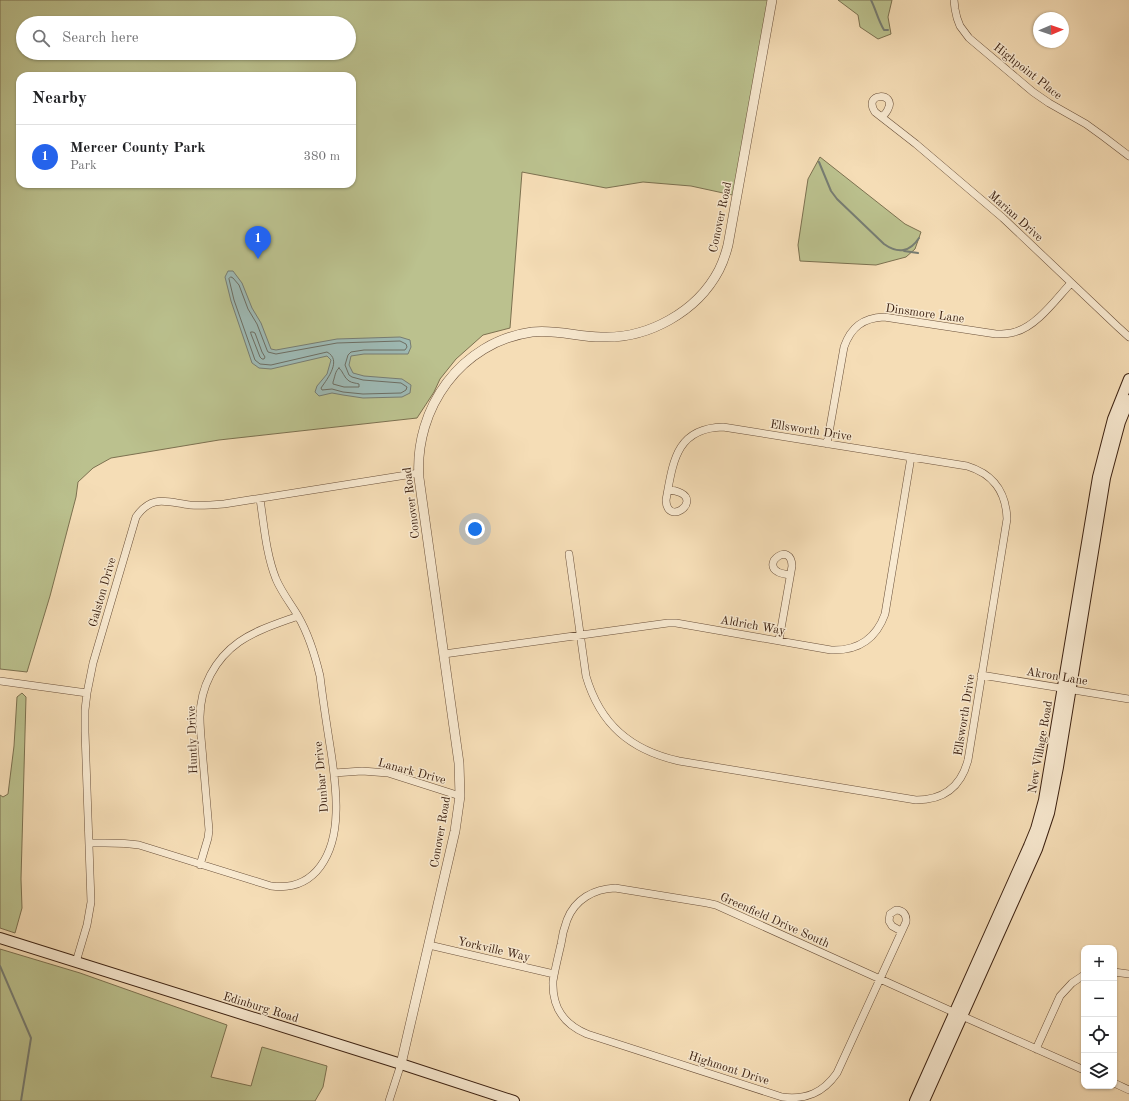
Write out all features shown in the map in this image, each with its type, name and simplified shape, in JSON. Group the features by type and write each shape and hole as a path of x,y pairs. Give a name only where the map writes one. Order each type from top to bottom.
{"main road":[{"name":"New Village Road","path":"915,1101 958,1014 1044,831 1052,802 1090,521 1098,477 1113,420 1129,379"},
{"name":"New Village Road","path":"1067,689 1105,478 1120,422 1129,400"},
{"name":"Edinburg Road","path":"0,938 514,1101"},
{"name":"New Village Road","path":"924,1101 958,1014"}],"street":[{"name":"Conover Road","path":"401,1064 455,831 460,796 459,763 418,473 418,459 425,423 440,392 456,372 478,353 492,345 532,332 559,332 601,338 640,333 665,323 676,316 694,302 707,288 719,270 728,245 772,0"},
{"name":"Highpoint Place","path":"954,0 960,26 969,38 1032,92 1092,128 1129,156"},
{"name":"Marian Drive","path":"882,117 1003,218 1129,337"},
{"name":"Dinsmore Lane","path":"827,444 846,339 851,331 863,322 870,319 884,317 996,334 1006,334 1023,329 1036,320 1072,283"},
{"name":"Ellsworth Drive","path":"569,554 586,676 595,700 610,723 640,748 652,754 678,761 916,800 925,800 942,795 950,790 961,777 968,760 1007,519 1005,502 1002,494 992,480 976,469 967,466 723,427 715,427 697,433 683,444 678,451 672,467 668,490"},
{"name":"Aldrich Way","path":"444,654 668,623 676,623 779,640 831,650 850,648 862,643 873,635 878,629 885,614 911,457"},
{"name":"Galston Drive","path":"76,962 88,925 91,902 85,732 87,693 99,640 134,520 140,511 145,506 158,501 206,505 224,504 418,473"},
{"name":"Dunbar Drive","path":"89,843 113,842 139,845 200,865 271,886 280,887 296,885 311,877 323,864 334,830 337,800 318,666 312,646 298,616 284,594 272,569 260,499"},
{"path":"779,640 790,575"},
{"name":"Huntly Drive","path":"200,865 208,838 200,717 206,683 223,655 240,641 298,616"},
{"name":"Akron Lane","path":"981,675 1129,699"},
{"path":"0,682 87,693"},
{"name":"Lanark Drive","path":"334,773 362,771 388,773 460,796"},
{"name":"Greenfield Drive South","path":"561,1014 554,999 552,990 566,920 582,898 598,890 615,888 707,902 716,905 1081,1069"},
{"name":"Highmont Drive","path":"561,1014 572,1026 587,1034 782,1097 800,1098 809,1096 824,1088 832,1081 837,1073 901,931"},
{"name":"Yorkville Way","path":"429,945 554,974"},
{"path":"1117,972 1129,974"},
{"path":"1036,1049 1060,996 1065,989 1081,977"},
{"path":"389,1101 401,1064"},
{"path":"1117,1084 1129,1090"}],"green space":[{"path":"0,0 772,0 737,196 691,186 643,182 606,188 522,172 510,328 483,335 456,359 440,379 434,392 417,418 219,440 111,458 93,468 78,482 76,497 50,596 27,672 0,669"},
{"path":"838,0 892,0 888,17 891,34 878,39 860,27 858,15"},
{"path":"820,157 905,224 921,232 915,249 906,257 876,265 800,261 798,245 808,179"},
{"path":"22,693 26,697 21,879 22,908 15,933 0,928 0,795 3,797 8,794 14,746 17,697"},
{"path":"0,949 80,973 227,1025 211,1077 251,1086 262,1047 327,1066 323,1087 315,1101 0,1101"}],"water":[{"path":"228,271 233,271 242,283 252,308 261,323 271,349 276,350 337,339 400,337 410,340 411,347 408,354 364,354 351,356 349,365 353,373 364,376 402,379 411,385 410,393 402,397 363,398 332,393 319,396 315,392 317,386 327,374 331,360 327,356 271,369 259,368 252,363 231,301 225,277"}],"waterway":[{"path":"871,0 884,30 888,30"},
{"path":"819,162 831,191 837,199 884,244 894,249 903,250 908,249 919,238"},
{"path":"904,251 918,253"},
{"path":"0,966 31,1038 21,1101"}],"place":[{"name":"Mercer County Park","path":"258,259"}]}
